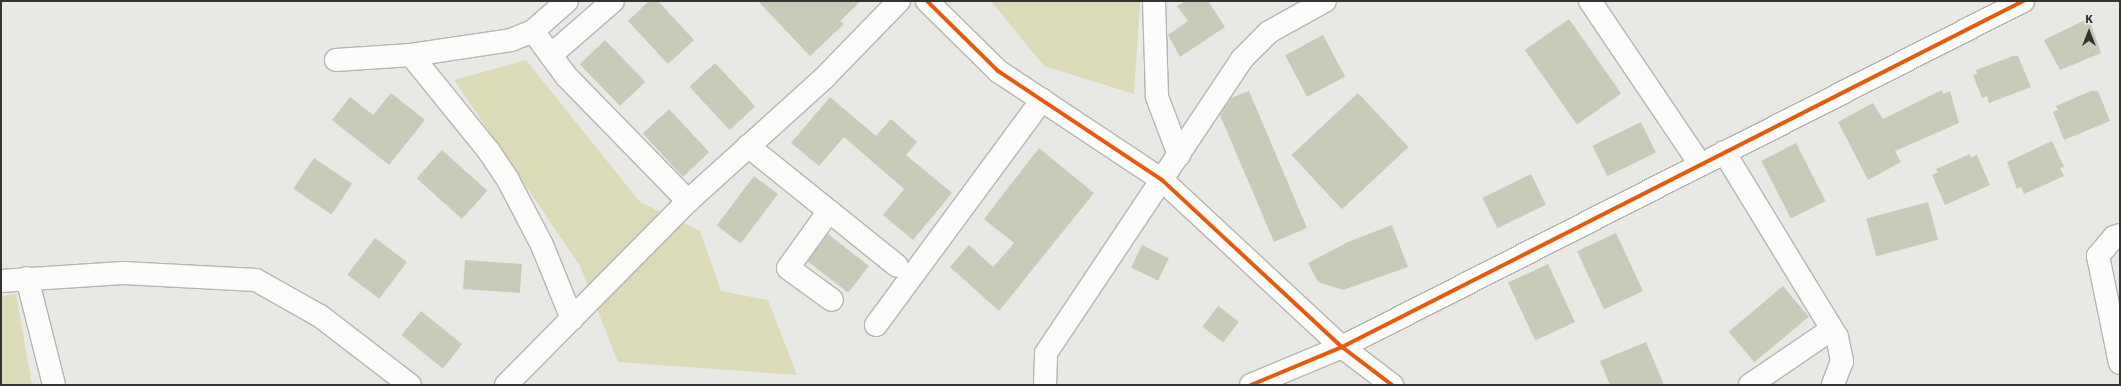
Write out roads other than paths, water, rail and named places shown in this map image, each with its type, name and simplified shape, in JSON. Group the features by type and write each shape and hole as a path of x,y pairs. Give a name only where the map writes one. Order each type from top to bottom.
{"street":[{"path":"336,60 411,55 511,40 533,31 567,1"},
{"path":"551,55 614,1"},
{"path":"506,385 688,201 824,78 899,1"},
{"path":"927,1 998,71 1162,180 1342,347 1392,385"},
{"path":"1154,1 1157,98 1179,155"},
{"path":"1045,385 1046,353 1242,59 1269,32 1325,1"},
{"path":"1590,1 1700,164"},
{"path":"1251,385 1342,347 2023,1"},
{"path":"533,31 551,55 648,163 688,201"},
{"path":"411,55 508,180 542,245 572,319"},
{"path":"876,326 1042,100"},
{"path":"748,146 897,266"},
{"path":"1724,152 1832,329 1840,345 1842,361 1833,385"},
{"path":"829,211 788,268 832,300"},
{"path":"2120,234 2114,236 2098,256 2120,363"},
{"path":"1,281 27,278 124,273 256,280 320,316 410,385"},
{"path":"27,278 54,385"},
{"path":"1750,385 1832,329"}]}
